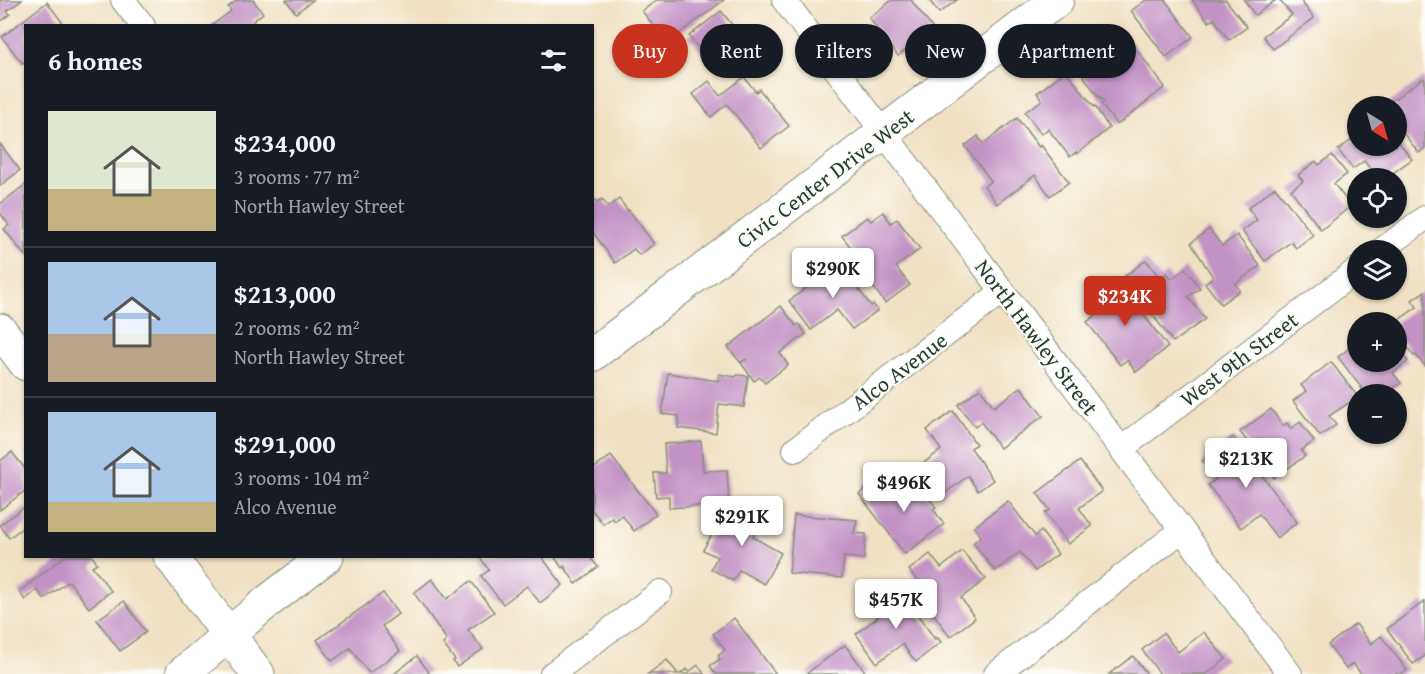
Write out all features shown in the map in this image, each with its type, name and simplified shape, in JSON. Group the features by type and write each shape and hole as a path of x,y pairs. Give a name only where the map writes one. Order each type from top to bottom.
{"main road":[{"name":"Civic Center Drive West","path":"594,353 1057,0"},
{"path":"0,330 24,361"},
{"path":"171,558 258,674"},
{"path":"182,674 228,634 324,558"}],"street":[{"path":"124,0 142,24"},
{"name":"North Hawley Street","path":"784,0 1290,674"},
{"path":"1396,240 1425,218"},
{"name":"West 9th Street","path":"1121,449 1347,278"},
{"name":"Alco Avenue","path":"795,450 1002,291"},
{"path":"996,674 1182,530"},
{"path":"552,674 660,592"}],"building":[{"path":"0,0 22,0 7,11 10,14 0,22"},
{"path":"238,0 253,0 263,13 253,21 255,24 214,24 231,11 228,7"},
{"path":"286,0 313,0 296,13"},
{"path":"657,0 724,0 688,27 688,24 652,24 642,11"},
{"path":"892,0 911,0 929,24 905,24 905,51 898,56 893,49 893,24 874,24 869,18"},
{"path":"929,0 957,0 939,13"},
{"path":"1146,0 1165,0 1193,37 1166,57 1131,11"},
{"path":"1192,0 1226,0 1247,27 1229,40 1214,19 1209,22"},
{"path":"1244,0 1276,0 1255,15"},
{"path":"1279,0 1300,0 1314,18 1273,49 1263,36 1292,15"},
{"path":"47,2 64,24 24,24 24,62 22,63 2,37"},
{"path":"721,11 731,24 704,24"},
{"path":"700,27 700,50 689,36"},
{"path":"1136,49 1165,87 1117,125 1101,104 1104,102 1085,78 1136,78"},
{"path":"745,78 756,92 759,89 789,126 761,148 727,104 711,117 693,94 709,81 720,96"},
{"path":"1057,78 1071,78 1095,106 1109,128 1070,157 1048,129 1041,134 1025,112 1042,100 1037,93"},
{"path":"1423,78 1425,80 1425,148 1419,153 1407,138 1407,96 1399,96"},
{"path":"1017,118 1069,182 1050,196 1035,175 997,204 984,186 991,181 965,146 978,136 983,144"},
{"path":"1347,143 1347,156 1407,156 1407,153 1412,159 1400,168 1370,168 1364,161 1352,168 1338,150"},
{"path":"0,144 20,170 0,186"},
{"path":"1332,155 1347,174 1334,184 1347,201 1347,209 1321,230 1291,190 1303,181 1298,175 1316,161 1319,165"},
{"path":"24,186 24,254 4,229 9,225 0,213 0,204"},
{"path":"1275,187 1313,235 1296,248 1291,242 1265,261 1242,231 1257,220 1248,208"},
{"path":"594,198 597,202 602,199 608,207 619,199 654,244 639,255 634,249 615,263 594,234"},
{"path":"883,212 891,223 897,219 920,249 896,267 910,285 885,303 862,272 867,268 842,236 867,217 871,221"},
{"path":"1209,229 1222,246 1237,235 1260,266 1235,284 1240,290 1221,304 1205,283 1213,277 1191,243"},
{"path":"1146,260 1160,278 1167,273 1172,279 1185,268 1200,288 1188,297 1205,319 1173,342 1124,277"},
{"path":"847,265 861,284 857,287 871,306 873,304 878,310 852,329 837,310 811,330 789,301 834,267 837,272"},
{"path":"1116,278 1168,347 1136,372 1127,360 1120,365 1087,322 1100,312 1090,298"},
{"path":"1425,291 1425,366 1407,347 1407,314 1417,307 1412,300"},
{"path":"781,306 796,326 799,324 806,334 780,353 788,365 765,383 760,377 754,381 741,363 747,359 740,362 728,347"},
{"path":"1347,350 1347,369 1338,357"},
{"path":"1331,362 1348,384 1347,404 1329,416 1336,425 1320,436 1293,401 1306,391 1301,385"},
{"path":"1349,372 1394,372 1401,383 1400,384 1358,384"},
{"path":"668,373 718,381 719,374 736,377 737,375 748,376 744,407 719,404 716,433 678,428 679,416 662,414"},
{"path":"1021,387 1043,416 1000,448 981,422 975,427 958,405 980,388 994,407"},
{"path":"1271,409 1283,426 1287,423 1291,429 1300,422 1314,441 1301,451 1305,456 1274,478 1240,432"},
{"path":"953,411 976,444 971,448 993,480 978,491 968,476 940,497 918,467 941,450 927,430"},
{"path":"1233,437 1297,522 1277,538 1259,514 1241,528 1208,485 1216,479 1202,461"},
{"path":"701,441 703,471 727,470 729,504 669,508 669,496 656,497 654,473 666,473 664,444"},
{"path":"12,452 24,467 24,492 0,510 0,461"},
{"path":"611,456 656,514 634,531 622,515 615,521 612,518 603,524 594,513 594,469"},
{"path":"1080,461 1102,491 1079,508 1092,526 1068,544 1045,513 1050,510 1037,493"},
{"path":"913,478 936,507 933,509 944,524 905,554 859,494 875,481 888,497"},
{"path":"739,501 765,516 753,537 781,553 764,584 739,570 733,581 711,569 717,557 703,550 718,524 726,528"},
{"path":"1008,501 1035,536 1041,531 1058,554 1035,571 1020,552 995,571 973,543 981,536 974,527"},
{"path":"24,507 24,527 9,538 0,525"},
{"path":"794,515 857,520 854,533 866,534 864,559 844,557 842,578 789,573"},
{"path":"962,551 986,579 961,598 975,618 950,637 927,604 932,600 909,570 930,554 941,568"},
{"path":"62,558 93,558 97,563 92,566 111,591 89,608 69,581 44,599 37,590 25,600 19,592"},
{"path":"480,558 543,558 563,585 540,603 527,586 503,604 481,576 489,570"},
{"path":"555,558 591,558 598,567 576,584 564,566 562,568"},
{"path":"432,579 447,599 471,581 494,612 468,630 483,649 457,667 453,661 455,660 443,644 447,640 414,593"},
{"path":"888,589 902,607 910,601 935,639 937,637 941,642 916,662 902,644 877,663 856,634 878,617 869,604"},
{"path":"383,593 398,614 382,626 400,651 369,673 350,648 332,661 317,640"},
{"path":"124,601 146,632 120,651 97,620"},
{"path":"1425,601 1425,656 1413,664 1387,629"},
{"path":"734,618 776,674 716,674 710,666 720,659 718,656 725,650 713,634"},
{"path":"1356,624 1371,644 1381,636 1407,670 1401,674 1361,674 1353,663 1346,669 1328,645"},
{"path":"1204,632 1226,659 1207,674 1160,674 1142,650 1163,633 1178,652"},
{"path":"845,645 867,674 806,674"},
{"path":"417,656 429,672 426,674 394,674"},
{"path":"1133,656 1147,674 1109,674"},
{"path":"667,660 678,674 648,674"},
{"path":"698,665 704,674 680,674 687,669 689,672"}]}
